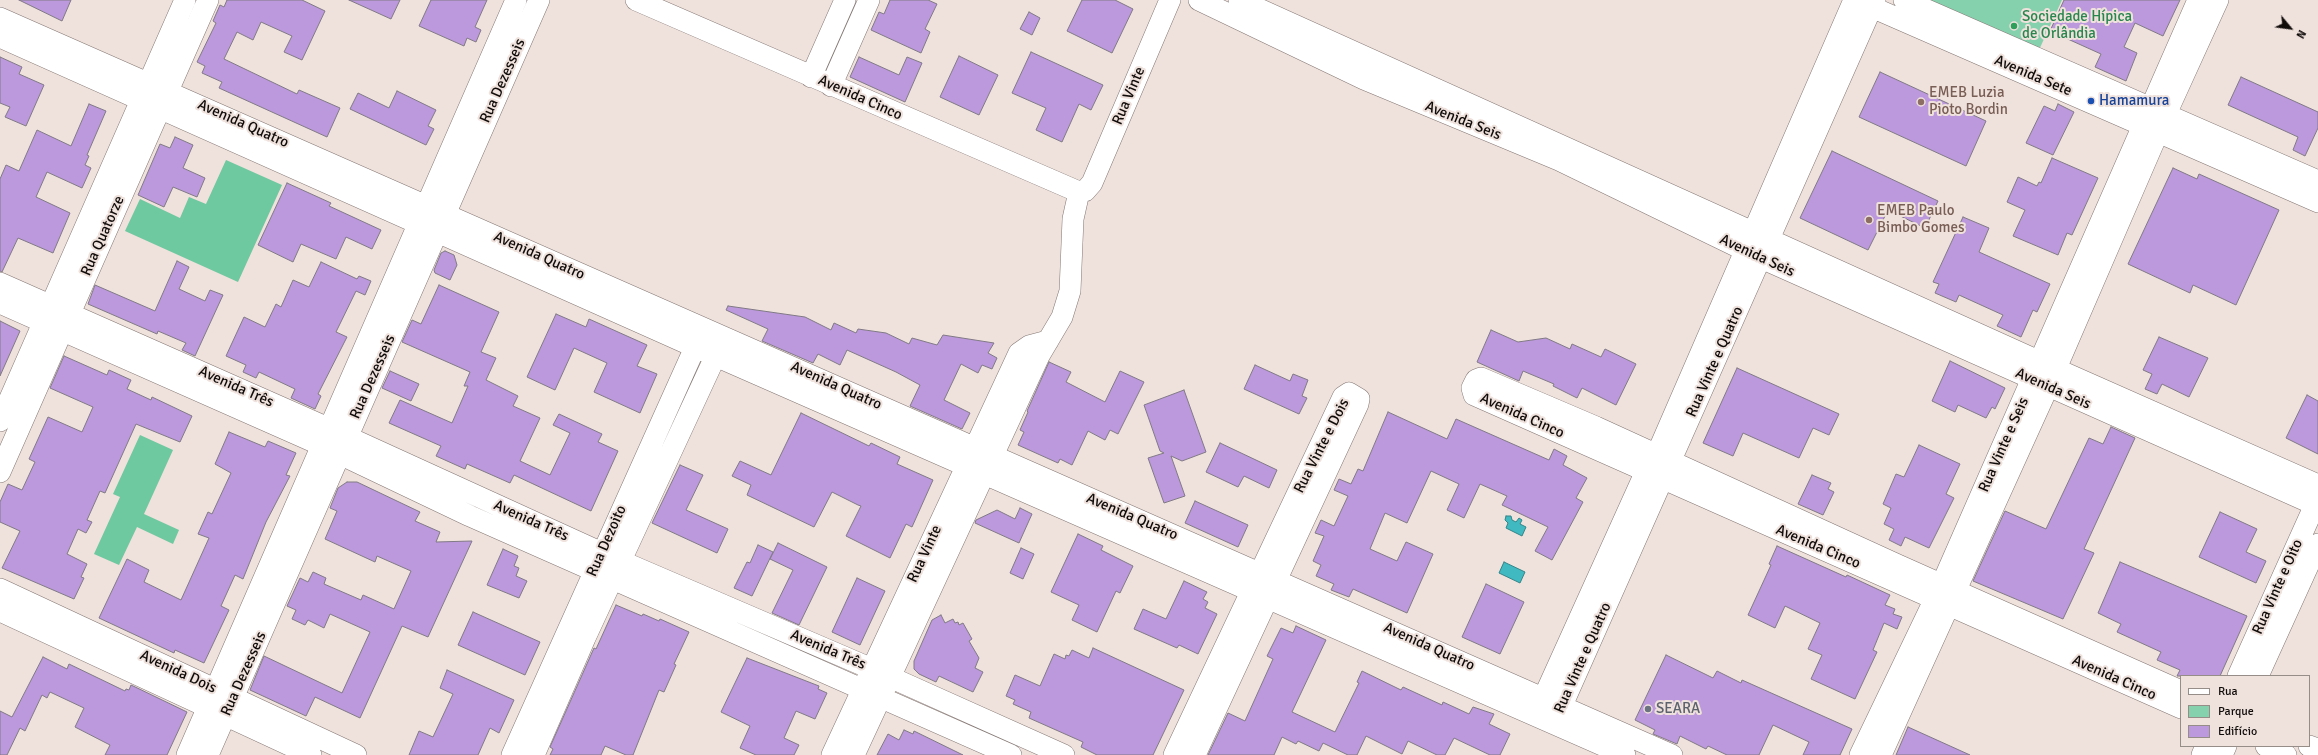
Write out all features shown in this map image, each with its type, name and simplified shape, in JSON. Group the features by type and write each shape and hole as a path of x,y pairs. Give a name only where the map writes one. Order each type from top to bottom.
{"street":[{"name":"Rua Quatorze","path":"0,421 46,313 185,0"},
{"name":"Rua Quatorze","path":"0,472 208,0"},
{"name":"Rua Dezesseis","path":"187,755 221,702 334,441 422,214 516,0"},
{"name":"Rua Dezesseis","path":"334,441 441,222 539,0"},
{"name":"Avenida Cinco","path":"636,0 831,86 1082,191"},
{"path":"811,77 845,0"},
{"path":"831,86 869,0"},
{"name":"Rua Vinte","path":"854,755 872,693 979,461 1035,350 1062,317 1070,291 1073,220 1082,191 1092,183 1170,0"},
{"name":"Avenida Seis","path":"1199,0 1364,79 1559,160 1753,255 2318,485"},
{"name":"Avenida Seis","path":"1239,0 1761,235 2044,374 2317,503"},
{"name":"Avenida Sete","path":"1904,0 2155,119 2318,202"},
{"name":"Rua Vinte e Seis","path":"1881,755 1945,594 2044,374 2155,119 2198,0"},
{"name":"Rua Vinte e Seis","path":"2155,119 2218,0"},
{"name":"Rua Vinte e Quatro","path":"1548,710 1659,466 1865,2"},
{"name":"Avenida Sete","path":"1865,2 2155,119 2318,181"},
{"name":"Avenida Quatro","path":"0,18 164,100 422,214 704,328 720,346 979,461 1548,710 1672,755"},
{"name":"Avenida Quatro","path":"0,37 145,91"},
{"name":"Avenida Quatro","path":"441,222 695,347 720,346"},
{"name":"Avenida Três","path":"0,283 46,313 65,322 334,441 470,516 607,566 881,673 1064,755"},
{"name":"Avenida Três","path":"0,303 46,313"},
{"name":"Rua Dezoito","path":"534,755 607,566 704,328"},
{"name":"Rua Dezoito","path":"512,755 720,346"},
{"name":"Avenida Cinco","path":"1659,466 1474,395 1472,391 1475,382 1481,378 1659,466 1945,594 2180,708"},
{"name":"Rua Vinte e Dois","path":"1174,755 1264,586 1358,404 1359,399 1349,393 1343,397 1264,586 1195,755"},
{"name":"Rua Vinte e Oito","path":"2238,675 2317,503"},
{"name":"Rua Vinte e Oito","path":"2258,675 2318,544"},
{"name":"Avenida Três","path":"607,566 872,693 1011,755"},
{"name":"Avenida Dois","path":"0,589 221,702 311,755"},
{"name":"Avenida Cinco","path":"1945,594 2180,691"},
{"name":"Rua Vinte e Seis","path":"1860,755 1945,594"},
{"name":"Avenida Dois","path":"0,611 221,702 356,755"},
{"name":"Rua Vinte","path":"832,755 872,693"},
{"name":"Rua Dezesseis","path":"208,755 221,702"},
{"name":"Avenida Quatro","path":"1548,710 1624,755"},
{"path":"2268,747 2286,755"}],"green space":[{"name":"Sociedade Hípica de Orlândia","path":"1918,0 2062,0 2038,52"},
{"path":"226,160 282,185 238,282 125,231 140,199 180,218 189,197 206,204"},
{"path":"140,435 173,450 144,514 179,530 173,544 137,527 119,565 94,554 120,497 113,494"}],"water":[{"path":"1506,516 1511,516 1512,520 1516,522 1519,518 1522,520 1520,524 1526,527 1522,536 1506,528 1508,523 1505,520"},
{"path":"1504,562 1525,572 1520,583 1499,573"}],"building":[{"path":"19,0 71,0 62,21"},
{"path":"227,0 302,0 325,11 302,60 284,52 292,36 261,22 253,40 237,32 224,59 297,94 299,90 340,108 327,137 219,88 222,82 202,73 205,66 197,62 216,23 213,21 220,5 224,7"},
{"path":"349,0 400,0 391,19"},
{"path":"431,0 487,0 475,27 481,30 476,42 467,38 464,46 419,26"},
{"path":"890,0 928,0 937,4 925,29 930,32 921,53 871,30 879,12 884,14"},
{"path":"1082,0 1115,0 1133,9 1112,53 1067,31"},
{"path":"2064,0 2180,0 2163,36 2135,23 2124,47 2137,53 2126,81 2095,67 2101,54 2050,31"},
{"path":"1029,12 1040,18 1032,35 1020,29"},
{"path":"1031,52 1103,85 1091,110 1079,104 1062,142 1036,130 1046,108 1012,93"},
{"path":"959,56 998,75 979,115 940,97"},
{"path":"0,57 22,67 19,74 44,85 26,126 5,117 10,107 0,103"},
{"path":"859,57 899,75 907,57 922,63 905,102 850,77"},
{"path":"1880,72 1986,121 1966,166 1859,117"},
{"path":"2241,77 2318,112 2318,128 2305,156 2293,150 2298,137 2228,105"},
{"path":"397,91 436,110 428,126 434,129 426,145 350,109 358,93 389,108"},
{"path":"89,104 106,111 87,155 89,156 85,165 91,168 82,188 47,172 36,197 70,213 53,253 18,238 2,272 0,271 0,179 6,165 19,171 37,130 71,146"},
{"path":"2058,104 2074,112 2053,155 2026,143 2044,106 2055,111"},
{"path":"175,137 193,145 183,168 205,178 197,197 173,187 164,207 138,195 160,144 170,148"},
{"path":"1832,151 1938,201 1925,228 1888,210 1868,250 1800,218"},
{"path":"2052,158 2098,178 2072,235 2067,233 2058,255 2013,236 2025,210 2007,202 2018,177 2037,186 2039,182 2041,183"},
{"path":"2173,168 2197,179 2199,174 2279,210 2236,305 2193,285 2190,293 2128,264"},
{"path":"287,183 331,203 329,206 381,230 372,249 346,237 336,259 301,244 293,262 258,245"},
{"path":"1963,217 1989,228 1979,252 2050,284 2037,312 2033,310 2021,337 1997,326 2003,315 1959,295 1956,302 1935,293 1939,284 1933,282"},
{"path":"445,251 454,255 457,265 450,280 435,273 434,270 441,253"},
{"path":"177,261 189,267 179,289 205,301 210,290 223,295 195,356 182,350 186,343 158,331 157,334 88,304 95,285 155,311"},
{"path":"321,262 357,279 359,276 371,281 365,295 356,291 336,332 347,337 318,394 321,396 315,409 291,398 295,389 259,372 256,378 243,372 246,365 226,356 244,317 265,327 276,304 281,307 293,280 309,287"},
{"path":"439,285 499,312 481,352 496,358 486,380 518,396 513,406 540,418 520,461 550,475 570,433 553,425 559,414 602,434 598,442 618,451 591,511 514,475 510,483 467,464 465,469 436,456 441,446 389,423 400,400 452,423 468,386 464,386 470,372 402,342 412,320 421,324"},
{"path":"728,306 805,317 831,330 834,323 856,333 858,329 886,333 909,344 912,338 937,345 943,335 994,343 988,353 997,358 992,369 982,365 978,373 961,364 944,400 970,413 962,429 910,406 920,385 896,372 847,350 840,365 818,354 813,363 762,341 768,329 726,310"},
{"path":"556,314 586,327 589,319 647,345 637,366 657,374 640,413 594,392 607,363 574,348 555,390 527,377"},
{"path":"0,321 20,331 0,376"},
{"path":"1491,330 1518,342 1546,338 1570,349 1572,344 1601,357 1605,349 1636,364 1616,405 1582,388 1577,398 1553,386 1554,384 1523,371 1519,381 1477,362"},
{"path":"2159,337 2208,358 2189,397 2162,384 2157,394 2145,389 2152,374 2143,370"},
{"path":"64,356 107,375 109,370 131,380 127,389 151,400 152,397 192,416 180,442 136,424 105,493 100,491 87,520 92,522 86,533 78,529 67,554 87,564 81,577 84,578 74,599 2,568 20,531 0,522 0,502 8,484 22,490 35,462 29,459 48,417 82,432 93,407 50,388"},
{"path":"1950,361 2005,388 1995,409 1992,407 1986,418 1958,405 1955,412 1932,401"},
{"path":"1049,362 1071,372 1066,382 1105,402 1120,371 1144,382 1118,434 1110,430 1105,440 1088,431 1072,465 1060,459 1058,463 1018,445 1024,432 1020,430 1028,412 1027,411"},
{"path":"1255,365 1290,381 1293,374 1308,380 1302,396 1307,398 1299,414 1244,389"},
{"path":"1737,368 1839,414 1829,435 1813,428 1799,458 1743,433 1733,456 1703,443"},
{"path":"390,371 419,384 411,401 382,388"},
{"path":"1184,390 1206,452 1182,461 1171,456 1185,496 1164,503 1148,458 1164,453 1160,451 1144,405"},
{"path":"2307,395 2318,401 2318,454 2286,438"},
{"path":"1388,412 1447,439 1456,419 1549,460 1554,449 1567,456 1563,465 1587,478 1576,498 1583,502 1552,560 1535,551 1548,527 1502,505 1507,496 1480,484 1464,518 1447,510 1459,484 1431,471 1407,523 1385,513 1370,549 1397,561 1406,542 1433,554 1407,613 1353,589 1349,597 1331,590 1334,584 1316,576 1321,565 1313,561 1324,536 1315,533 1321,520 1334,526 1348,496 1334,490 1339,479 1351,484 1358,469 1363,471"},
{"path":"801,413 869,446 871,443 900,457 897,464 933,480 912,527 906,524 890,558 846,536 861,506 832,492 814,527 747,495 751,485 732,476 740,461 771,475"},
{"path":"2111,427 2135,438 2084,549 2094,553 2063,619 1973,581 2005,511 2046,529 2089,438 2103,444"},
{"path":"229,432 265,447 268,441 296,453 286,475 290,476 266,522 243,579 235,575 221,606 229,610 204,663 175,650 174,653 99,618 127,559 149,570 144,582 181,600 209,538 198,534 208,512 212,514 231,473 215,464"},
{"path":"1220,443 1277,470 1269,488 1244,476 1238,487 1206,472"},
{"path":"1919,445 1960,464 1946,494 1954,498 1929,548 1905,537 1901,546 1889,540 1894,529 1884,524 1891,508 1883,504 1896,474 1904,477"},
{"path":"680,465 703,475 686,510 728,529 717,553 652,523"},
{"path":"1812,475 1831,483 1828,489 1834,492 1823,515 1798,504"},
{"path":"347,482 357,482 420,512 415,521 440,532 436,542 472,541 428,637 402,626 360,718 315,697 306,716 250,690 264,656 342,693 370,632 330,614 324,628 308,620 305,625 292,619 296,610 287,606 300,578 308,582 313,572 326,578 324,584 361,600 363,595 394,609 411,571 377,556 375,562 325,539 337,511 330,508 338,488"},
{"path":"1195,501 1248,525 1238,547 1185,523"},
{"path":"1020,508 1032,514 1019,543 975,523 976,520 997,510 1015,519"},
{"path":"2220,512 2257,529 2246,552 2266,561 2256,583 2199,557"},
{"path":"1078,534 1103,546 1101,550 1133,566 1120,593 1116,591 1097,632 1072,620 1079,605 1051,592"},
{"path":"778,543 827,567 799,625 772,613 793,570 770,559"},
{"path":"758,545 773,552 752,596 734,588 747,562 750,563"},
{"path":"1777,546 1846,577 1847,575 1890,595 1885,605 1895,609 1893,614 1902,617 1897,629 1884,623 1873,650 1877,652 1855,699 1811,679 1822,655 1808,649 1820,623 1785,606 1775,628 1748,615 1771,565 1769,564"},
{"path":"1021,548 1034,554 1023,579 1010,573"},
{"path":"503,549 518,556 514,566 519,568 516,576 527,581 519,598 487,585"},
{"path":"2120,562 2247,616 2220,675 2177,676 2180,670 2157,660 2161,652 2117,632 2121,624 2098,613"},
{"path":"857,578 885,591 860,645 832,632"},
{"path":"1184,581 1207,592 1203,599 1208,602 1205,608 1217,614 1198,654 1179,645 1177,648 1134,629 1143,609 1166,619"},
{"path":"1486,584 1524,602 1500,654 1462,637"},
{"path":"616,605 642,616 643,614 659,621 660,619 689,632 674,664 676,665 664,692 659,690 633,755 626,755 605,746 601,755 550,755 553,749 550,747 594,648 596,649"},
{"path":"473,612 540,642 525,675 458,645"},
{"path":"941,615 945,623 953,619 955,623 958,622 959,625 963,623 972,639 969,641 979,658 975,668 983,672 973,692 939,676 936,682 919,674 914,669 914,661 932,620"},
{"path":"1296,626 1326,640 1292,712 1335,732 1359,683 1357,682 1362,671 1401,690 1403,687 1442,705 1443,702 1469,714 1473,707 1494,714 1489,724 1510,734 1500,755 1490,755 1454,738 1445,755 1437,755 1408,741 1402,754 1366,736 1357,755 1348,755 1323,743 1319,751 1298,741 1296,744 1282,737 1274,755 1208,755 1228,713 1245,721 1273,659 1267,656 1281,628 1293,633"},
{"path":"1093,648 1184,690 1153,755 1097,755 1081,747 1083,742 1029,718 1031,712 1013,704 1015,700 1006,696 1015,675 1040,686 1054,654 1065,659 1066,655 1069,656 1072,650 1089,658"},
{"path":"1666,655 1713,678 1717,671 1741,683 1742,680 1852,729 1840,755 1803,755 1809,742 1773,725 1759,755 1727,755 1708,746 1706,749 1680,736 1677,744 1653,734 1655,730 1635,720"},
{"path":"43,657 67,669 69,664 125,691 126,689 129,690 131,685 187,712 167,755 105,755 110,745 75,727 84,708 50,692 47,698 42,695 25,731 20,728 7,755 0,755 0,711 12,717"},
{"path":"747,658 819,686 818,689 827,693 815,719 796,711 784,738 799,745 794,755 756,755 740,748 750,726 721,712"},
{"path":"447,670 514,700 499,733 490,728 478,755 409,755 419,731 433,737 453,694 440,688"},
{"path":"1908,727 1970,755 1896,755"},
{"path":"904,730 913,734 914,731 963,755 877,755 888,734 899,740"}],"place":[{"name":"Sociedade Hípica de Orlândia","path":"2014,26"},
{"name":"Hamamura","path":"2091,101"},
{"name":"EMEB Luzia Pioto Bordin","path":"1921,102"},
{"name":"EMEB Paulo Bimbo Gomes","path":"1869,220"},
{"name":"SEARA","path":"1648,709"}]}
